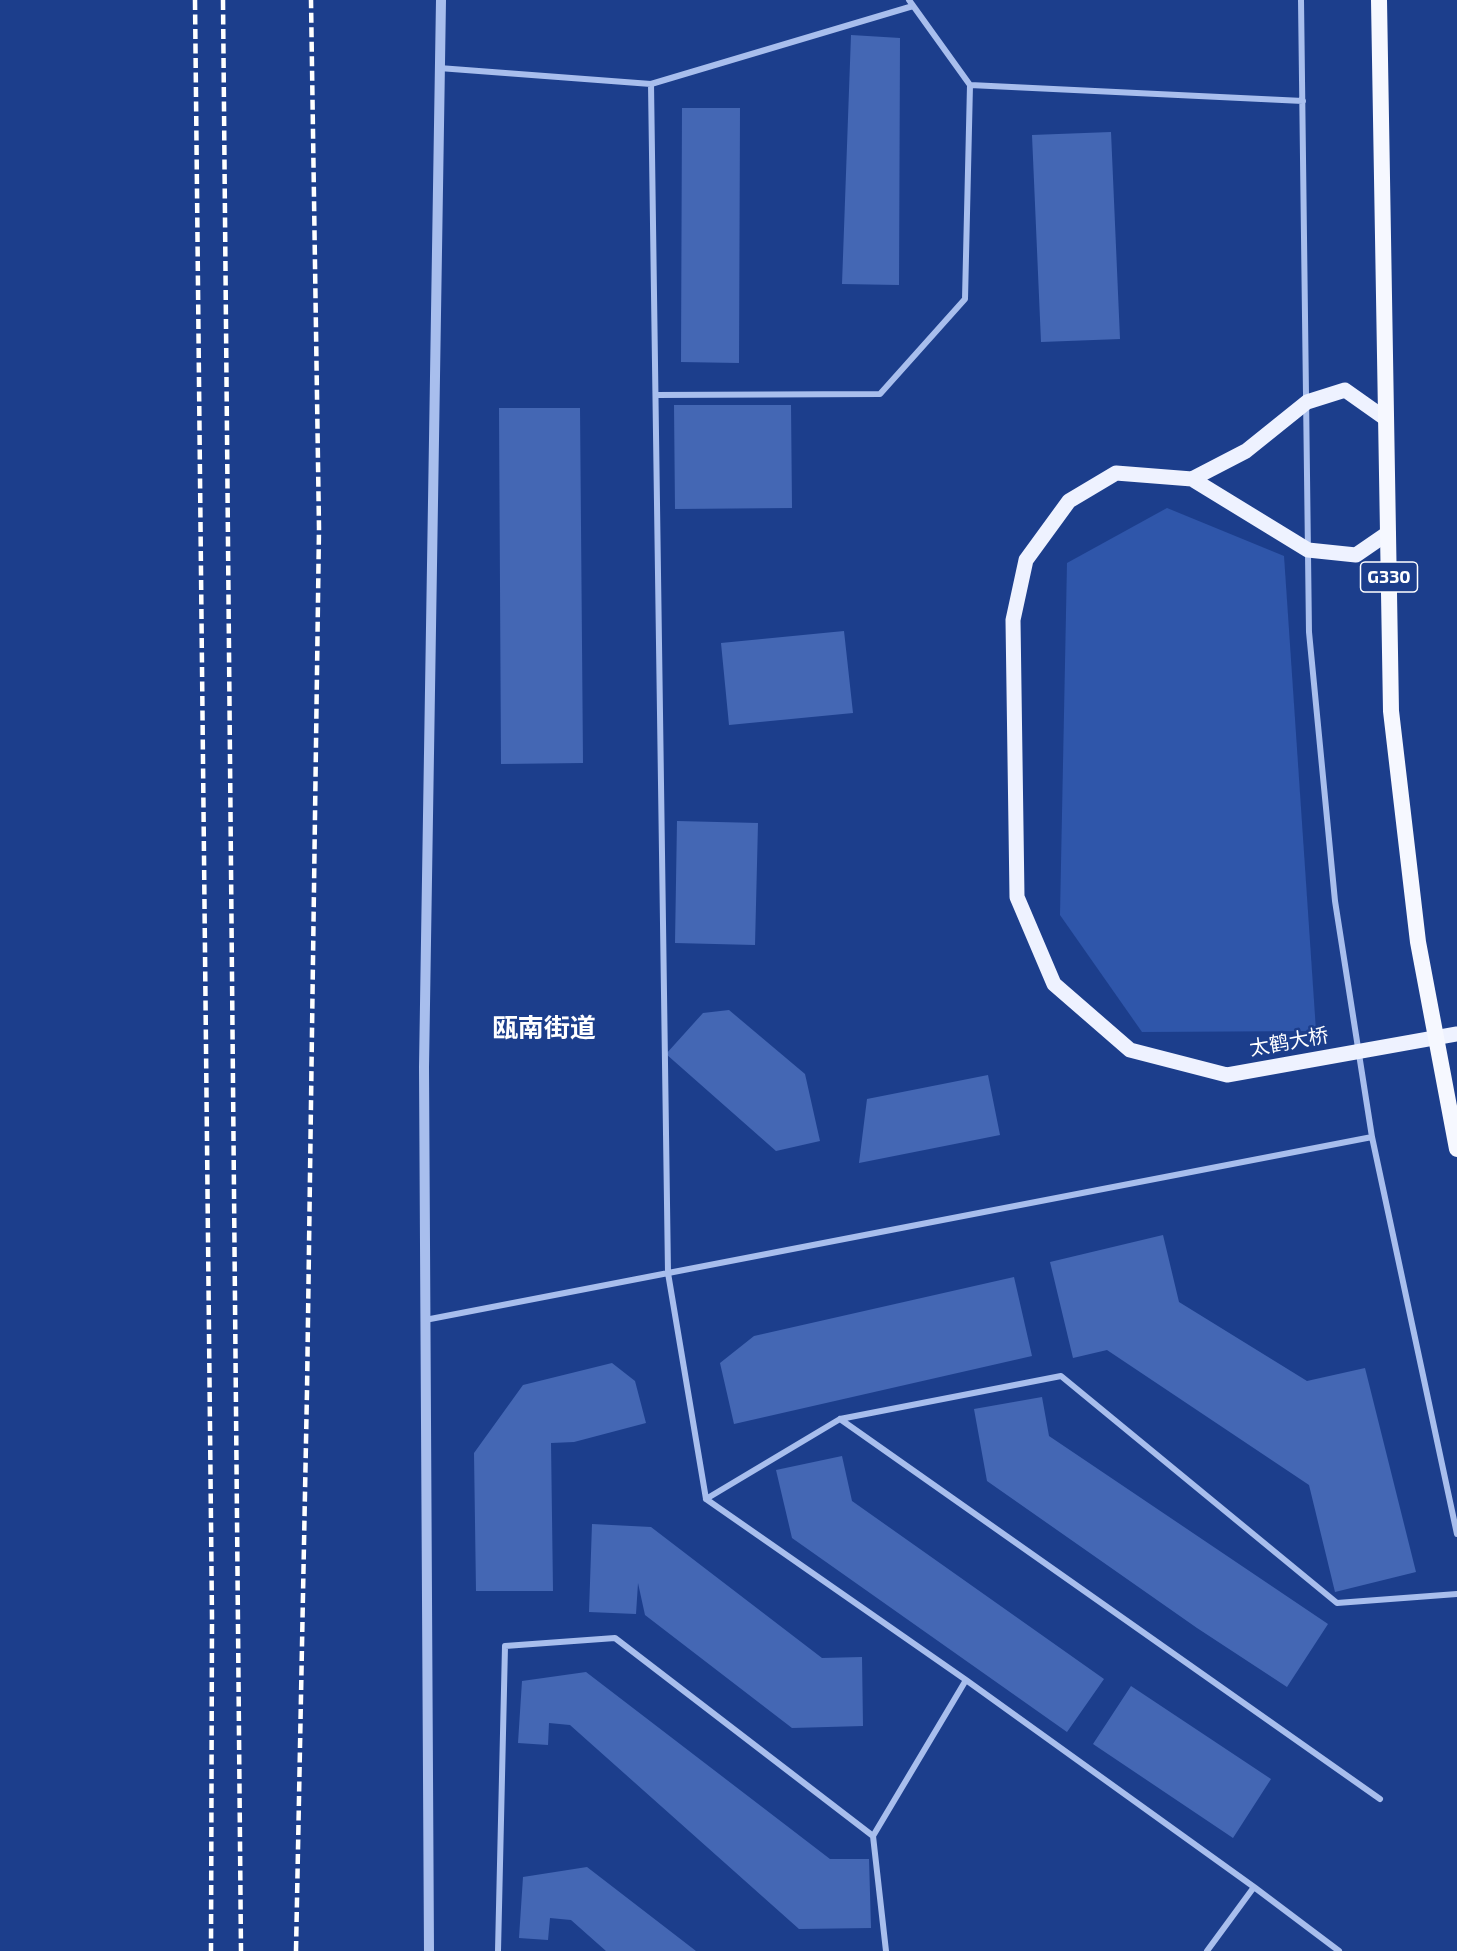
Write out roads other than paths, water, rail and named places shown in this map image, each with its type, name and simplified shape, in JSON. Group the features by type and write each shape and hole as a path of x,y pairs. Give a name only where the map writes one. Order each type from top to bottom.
{"highway":[{"name":"G330","path":"1379,0 1393,722 1418,942 1457,1149"}],"main road":[{"path":"1192,479 1246,451 1307,402 1345,390 1386,419"},
{"name":"太鹤大桥","path":"1192,479 1116,473 1069,501 1026,560 1013,620 1017,897 1054,984 1130,1050 1227,1074 1457,1034"},
{"path":"1192,479 1308,550 1356,555 1388,533"}],"street":[{"path":"429,1951 424,1067 438,68 441,0"},
{"path":"1301,0 1309,632 1335,901 1372,1137 1457,1534"},
{"path":"438,68 651,84 911,3 970,85 965,299 880,394 656,395"},
{"path":"651,84 668,1273 706,1499 966,1680 1254,1887 1339,1951"},
{"path":"970,85 1303,101"},
{"path":"425,1320 1372,1137"},
{"path":"706,1499 840,1419 1061,1376 1337,1604 1457,1594"},
{"path":"840,1419 1380,1799"},
{"path":"498,1951 505,1646 615,1638 873,1836"},
{"path":"886,1951 873,1836 966,1680"},
{"path":"1207,1951 1254,1887"}],"railway":[{"path":"195,0 212,1617 211,1951"},
{"path":"223,0 241,1951"},
{"path":"296,1951 307,1391 319,528 311,0"}],"district":[{"name":"瓯南街道","path":"544,1028"}]}
